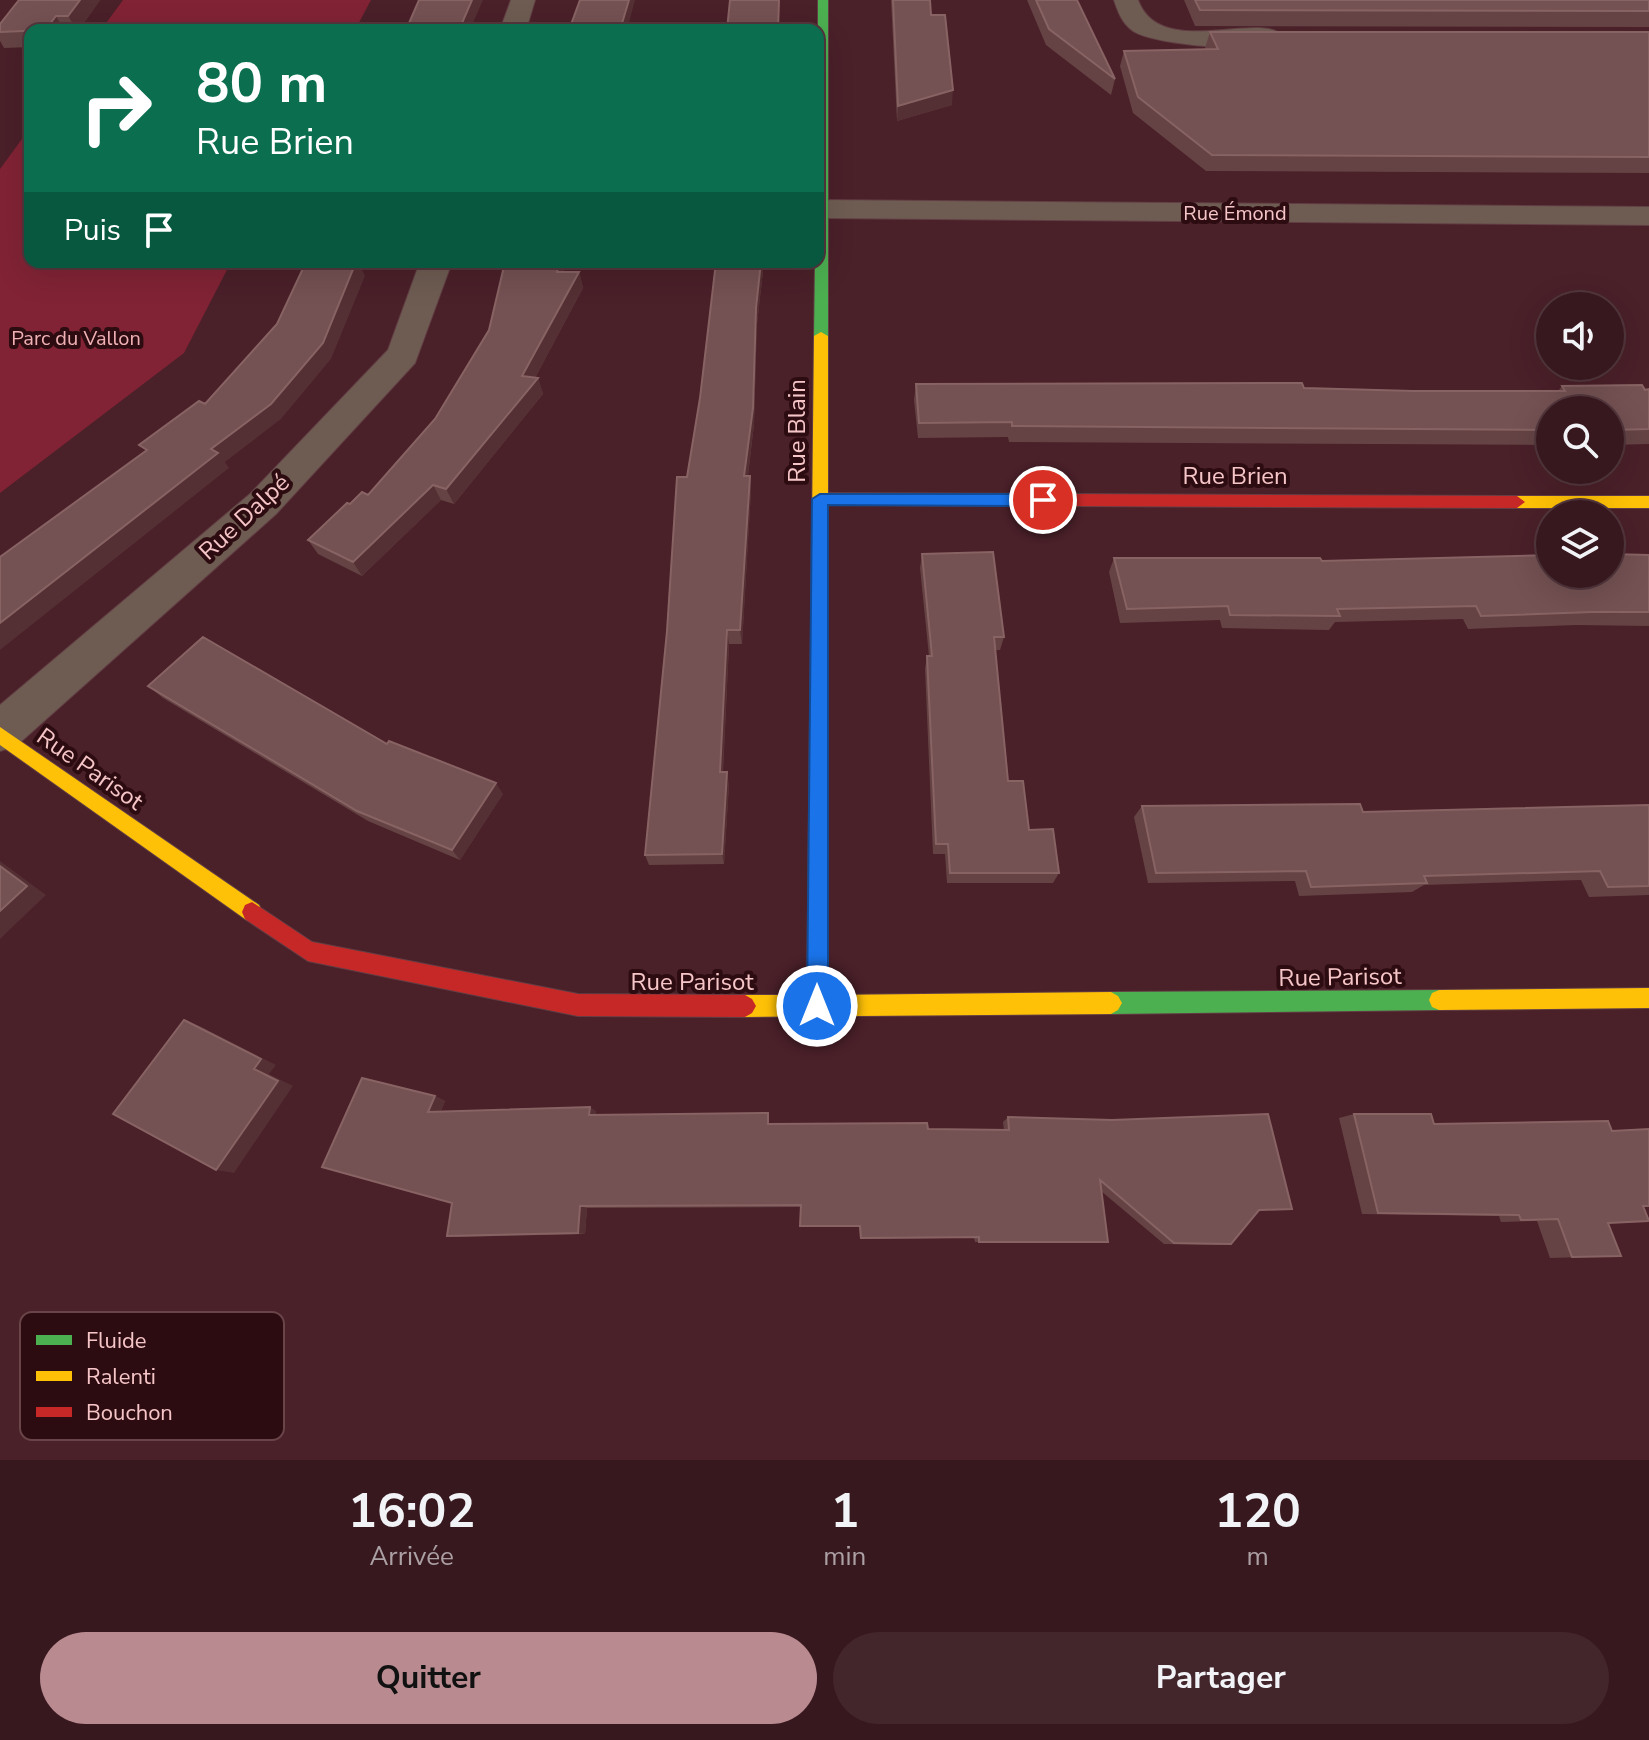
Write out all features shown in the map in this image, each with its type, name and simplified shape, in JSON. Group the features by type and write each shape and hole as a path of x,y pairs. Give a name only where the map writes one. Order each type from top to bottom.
{"street":[{"path":"515,24 523,0"},
{"name":"Rue Blain","path":"823,0 823,24"},
{"path":"1126,0 1133,19 1149,31 1179,37 1289,37"},
{"name":"Rue Émond","path":"824,209 1649,216"},
{"name":"Rue Dalpé","path":"0,733 263,504 403,355 434,268"},
{"name":"Rue Blain","path":"817,1006 822,268"},
{"name":"Rue Brien","path":"820,499 1649,502"},
{"name":"Rue Parisot","path":"0,733 308,951 578,1005 817,1006 1649,998"}],"green space":[{"path":"123,0 371,0 358,24 105,24"},
{"name":"Parc du Vallon","path":"24,136 24,268 228,268 184,353 0,493 0,169"}],"building":[{"path":"19,0 80,0 68,16 56,16 50,24 24,24 24,31 0,32 0,24"},
{"path":"419,0 472,0 462,24 409,24"},
{"path":"580,0 629,0 622,24 571,24"},
{"path":"730,0 779,0 778,24 728,24"},
{"path":"893,0 930,0 931,15 945,15 953,90 898,106"},
{"path":"1036,0 1077,0 1115,79 1049,29"},
{"path":"1195,0 1649,0 1649,11 1200,10"},
{"path":"1210,32 1649,32 1649,157 1212,155 1138,97 1124,51 1218,49"},
{"path":"303,268 354,268 323,343 271,404 211,449 218,453 0,623 0,557 147,450 139,445 199,401 205,404 277,324"},
{"path":"504,268 558,268 557,272 579,272 522,376 538,378 446,489 433,485 353,562 308,540 347,503 350,504 362,492 368,495 435,419 489,330"},
{"path":"715,268 760,268 753,408 744,476 750,476 740,630 727,630 720,772 727,772 722,854 645,855 667,631 677,477 687,477"},
{"path":"1302,383 1304,388 1413,391 1565,391 1562,386 1642,385 1645,390 1649,389 1649,429 1624,430 1624,396 1536,396 1536,430 919,423 916,384"},
{"path":"993,552 1004,637 994,637 1008,781 1023,781 1029,830 1053,829 1059,873 950,873 948,844 936,844 927,656 932,656 922,554"},
{"path":"1624,554 1649,555 1649,612 1481,616 1476,606 1337,609 1340,616 1230,615 1228,606 1127,609 1114,558 1320,558 1322,561 1536,555 1536,588 1624,588"},
{"path":"203,637 387,744 389,741 496,783 452,850 357,811 148,686"},
{"path":"1360,804 1363,812 1649,805 1649,886 1608,887 1600,871 1424,876 1427,883 1311,887 1306,871 1156,873 1142,806"},
{"path":"0,866 27,886 0,911"},
{"path":"184,1020 261,1059 254,1069 278,1081 216,1170 113,1114"},
{"path":"362,1078 435,1096 428,1112 590,1107 589,1115 768,1113 768,1124 927,1123 928,1129 1009,1130 1008,1117 1112,1120 1268,1114 1292,1209 1259,1210 1231,1244 1174,1243 1100,1180 1108,1242 979,1242 979,1237 861,1238 860,1226 800,1226 801,1205 580,1206 578,1233 447,1236 452,1203 322,1167"},
{"path":"1354,1114 1431,1114 1434,1124 1608,1121 1612,1131 1649,1129 1649,1206 1643,1206 1649,1221 1608,1223 1621,1256 1572,1257 1558,1219 1521,1220 1519,1215 1378,1213"}],"traffic: fast":[{"path":"823,0 823,24"},
{"path":"821,268 821,336"},
{"path":"1111,1003 1439,1000"}],"traffic: slow":[{"path":"817,1006 821,336"},
{"path":"1517,502 1649,502"},
{"path":"0,735 252,912"},
{"path":"1439,1000 1649,998"},
{"path":"745,1006 1111,1003"}],"traffic: jam":[{"path":"820,499 1517,502"},
{"path":"252,912 308,951 578,1005 745,1006"}],"route":[{"path":"817,1006 820,499 1043,500"}]}
